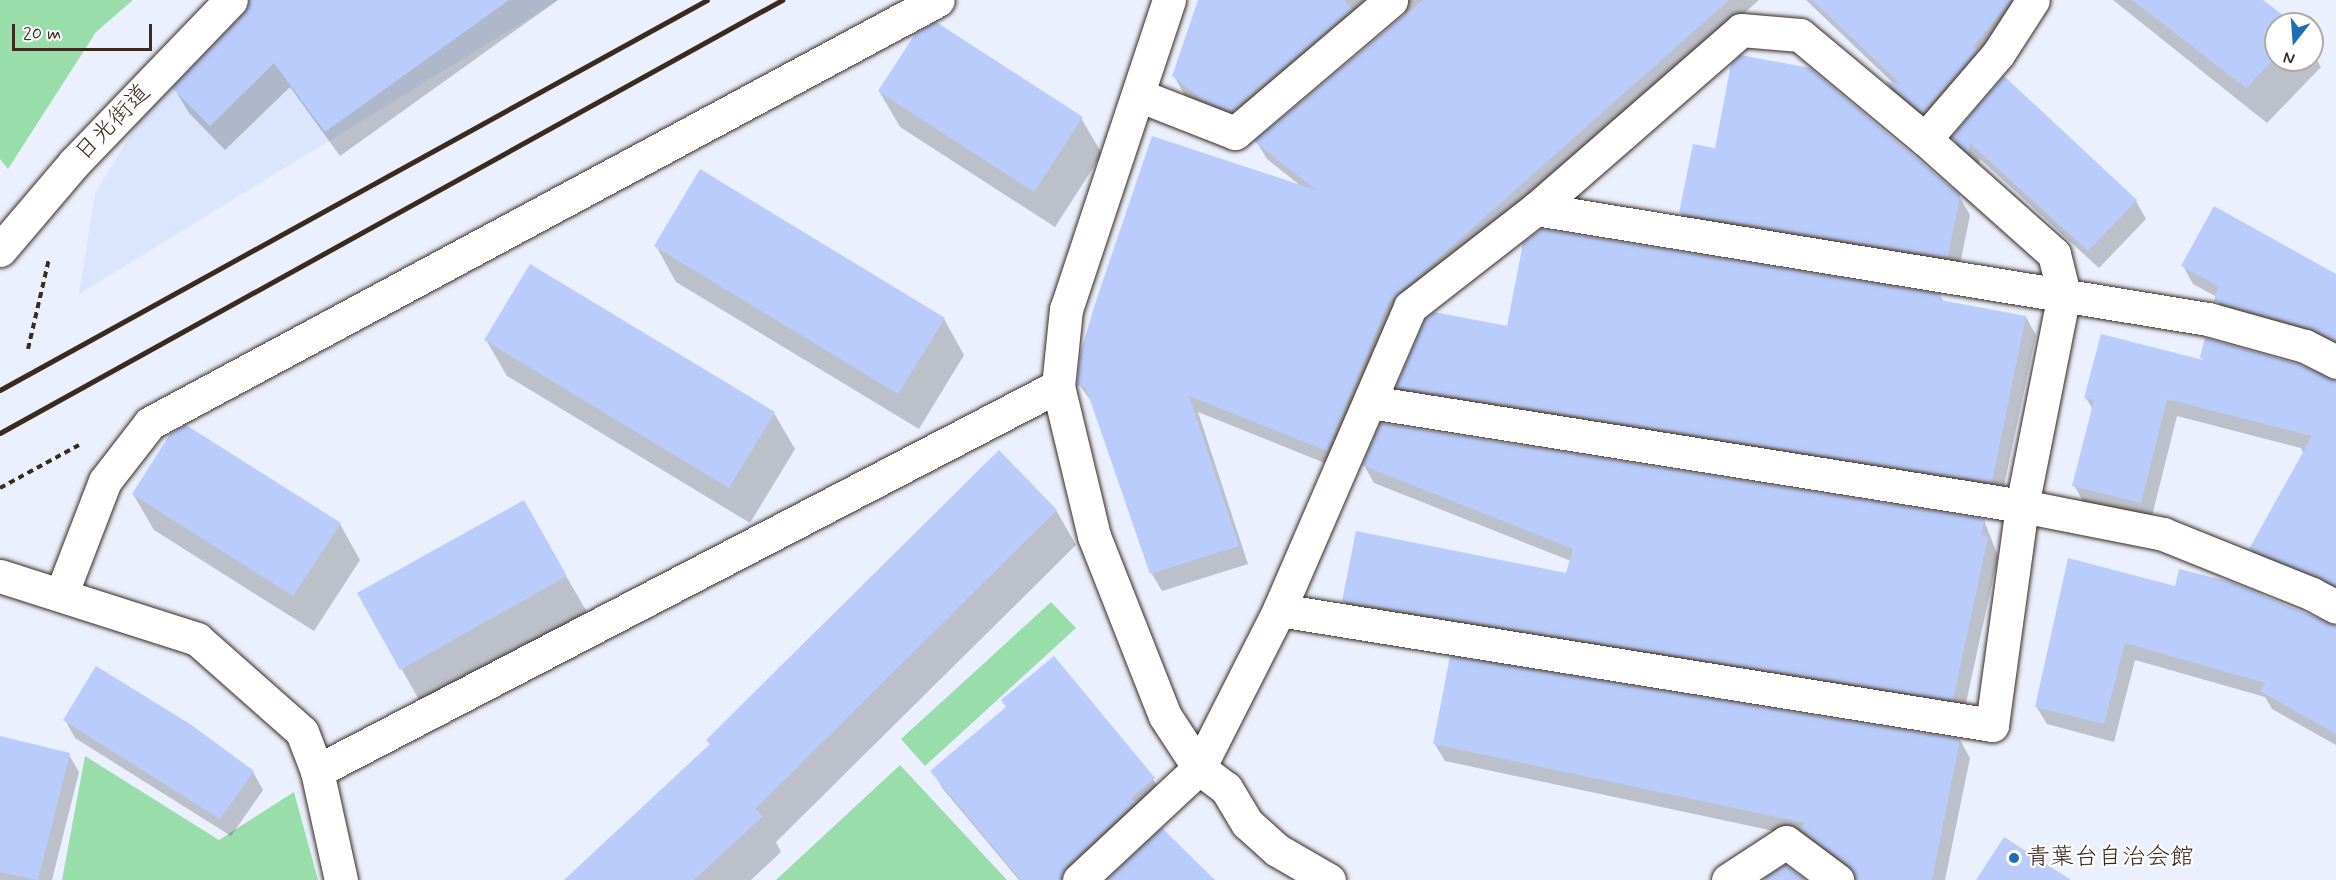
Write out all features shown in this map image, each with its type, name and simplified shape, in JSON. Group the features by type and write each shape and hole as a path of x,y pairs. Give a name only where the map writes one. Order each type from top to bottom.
{"street":[{"name":"日光街道","path":"0,250 74,163 231,0"},
{"path":"61,595 105,481 150,423 938,0"},
{"path":"1169,0 1066,309 1059,386 1095,536 1165,716 1199,768 1226,788 1247,823 1278,850 1329,880"},
{"path":"1138,95 1235,133 1391,0"},
{"path":"1925,139 1998,54 2033,0"},
{"path":"1079,880 1199,768 1279,610 1410,307 1536,208 1741,30 1800,35 1925,139 2054,254 2064,294 2022,506 1992,725 1279,610"},
{"path":"1536,208 2208,319 2305,346 2336,362"},
{"path":"317,771 1059,386"},
{"path":"1370,402 2022,506 2163,534 2312,594 2336,607"},
{"path":"0,576 197,639 302,732 317,771 341,880"},
{"path":"1728,880 1786,842 1837,880"}],"path":[{"path":"28,349 48,261 53,252"},
{"path":"0,488 84,442"}],"shaded area":[{"path":"242,0 559,0 79,294 95,193 182,52"}],"green space":[{"path":"0,0 133,0 96,32 8,169 0,159"},
{"path":"1051,602 1076,628 925,766 901,739"},
{"path":"85,756 219,840 294,792 318,880 62,880"},
{"path":"900,765 1007,880 776,880"}],"building":[{"path":"249,0 509,0 325,132 274,63 210,126 172,88 244,13"},
{"path":"1198,0 1344,0 1352,9 1231,111 1203,100 1172,76"},
{"path":"1423,0 1729,0 1388,303 1327,451 1189,396 1239,546 1150,574 1086,388 1077,385 1080,355 1094,307 1152,136 1316,190 1254,141"},
{"path":"1812,0 2011,0 1973,47 1977,50 1923,113 1885,81 1901,84"},
{"path":"2132,0 2263,0 2278,12 2264,12 2264,69 2246,88"},
{"path":"936,22 1083,117 1034,192 878,91 915,34"},
{"path":"1740,55 1810,68 1960,195 1948,257 1679,213 1693,144 1715,148 1731,64"},
{"path":"2004,76 2137,200 2088,251 1970,143 1968,153 1951,137"},
{"path":"700,169 945,318 898,394 654,246"},
{"path":"2214,206 2336,274 2336,341 2310,328 2214,301 2218,286 2181,266"},
{"path":"1541,229 1941,294 1940,300 2026,316 1992,482 1396,387 1425,319 1434,312 1507,326 1523,243"},
{"path":"530,264 775,412 729,488 484,340"},
{"path":"2101,334 2203,360 2200,357 2205,338 2298,364 2336,381 2336,586 2249,549 2312,436 2167,399 2141,503 2072,486 2094,400 2084,398"},
{"path":"1380,423 1985,519 1981,535 1988,537 1953,700 1342,601 1356,531 1566,573 1573,549 1362,465"},
{"path":"186,425 341,523 293,596 132,494 170,434"},
{"path":"999,450 1057,510 755,809 763,816 694,880 564,880 710,744 706,740"},
{"path":"524,500 567,576 400,670 357,593"},
{"path":"2068,558 2175,586 2179,569 2231,582 2336,626 2336,734 2260,691 2265,683 2125,643 2104,724 2035,707"},
{"path":"1054,656 1155,778 1131,798 1135,802 1066,866 1061,880 1021,880 930,771 1006,707 1001,700"},
{"path":"1450,656 1960,739 1932,880 1855,880 1848,865 1800,829 1805,823 1433,744"},
{"path":"96,666 190,724 254,771 220,819 63,720"},
{"path":"0,736 70,753 38,880 0,872"},
{"path":"1162,828 1215,880 1106,880"},
{"name":"青葉台自治会館","path":"2004,837 2071,880 1976,880"},
{"path":"1785,865 1806,880 1764,880 1766,877"}],"railway":[{"path":"0,390 707,0"},
{"path":"0,433 782,0"}],"place":[{"name":"青葉台自治会館","path":"2014,858"}]}
